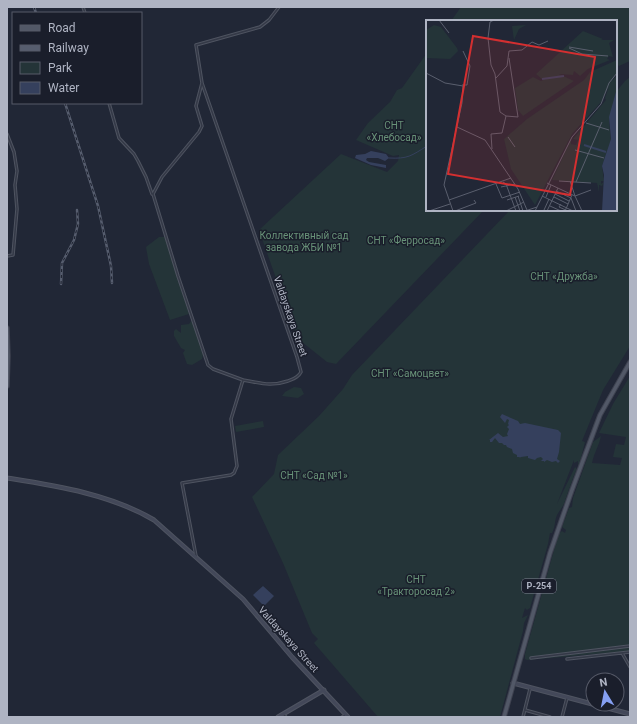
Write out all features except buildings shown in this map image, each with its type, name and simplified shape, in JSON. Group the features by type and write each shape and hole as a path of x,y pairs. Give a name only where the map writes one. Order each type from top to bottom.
{"main road":[{"path":"7,328 7,386"},
{"name":"Р-254","path":"512,683 550,547 568,496 572,490 600,415 630,362"},
{"path":"503,717 512,683"}],"street":[{"path":"154,198 153,194 155,188 162,177 199,132 202,126 196,106 202,83 196,45 260,27 269,20 279,7"},
{"name":"Valdayskaya Street","path":"154,198 208,365 212,369 243,380 268,385 279,384 298,377 301,369 202,83"},
{"path":"109,104 119,138 134,154 146,177 154,198"},
{"path":"7,134 14,152 17,171 15,185 17,208 13,254 7,256"},
{"path":"196,559 182,483 231,475 236,470 237,466 231,419 243,380"},
{"name":"Valdayskaya Street","path":"7,478 94,495 139,512 154,520 196,559 230,586 243,599 292,657 347,716"},
{"path":"531,658 603,651 630,646"},
{"path":"567,659 630,652"},
{"path":"622,653 630,667"},
{"path":"512,683 630,714"},
{"path":"524,717 530,688"},
{"path":"278,717 324,690"},
{"path":"566,717 562,717 567,698"},
{"path":"525,710 539,716 550,717"},
{"path":"283,714 286,717"},
{"path":"342,717 347,716"}],"green space":[{"path":"461,7 630,7 630,61 619,66 617,64 617,20 452,20"},
{"path":"426,54 426,211 483,211 336,364 327,362 297,338 259,230 341,154 387,172 398,161 399,155 393,156 356,140 368,123 390,102 397,90 402,88"},
{"path":"630,77 630,346 603,390 582,441 585,442 578,466 578,461 574,463 574,460 557,504 575,467 577,469 564,504 557,515 552,533 550,533 530,608 527,610 525,608 522,618 528,615 524,623 500,717 378,717 314,643 318,639 312,633 283,563 252,497 274,474 278,455 319,416 343,389 352,375 509,211 617,211 617,91"},
{"path":"159,237 165,237 189,314 170,320 149,264 146,247"},
{"path":"192,320 203,355 202,359 192,365 187,364 183,353 185,350 181,348 174,336 174,331 176,329 181,333 181,325 189,324"},
{"path":"630,376 630,651 527,660 525,659 525,654 559,533 562,531 565,533 566,530 562,527 569,508 572,507 573,498 593,442 601,436 592,463 620,465 622,458 613,457 616,444 624,445 626,437 599,433 613,404"},
{"path":"294,387 301,388 304,394 298,398 282,396 285,392"},
{"path":"263,421 264,427 236,432 235,426"}],"water":[{"path":"371,151 386,154 389,158 385,161 378,158 367,158 366,160 369,162 386,165 386,168 371,165 355,158 356,155 365,154"},
{"path":"502,414 518,421 520,424 525,423 558,430 561,433 557,459 560,461 558,463 556,461 552,462 547,460 544,462 541,461 543,459 541,457 535,460 528,458 528,456 519,458 520,457 517,457 517,455 513,453 512,449 502,443 499,443 495,438 492,442 490,442 489,440 498,433 503,437 508,436 507,434 509,429 507,427 509,425 509,420 507,419 505,423 500,417"},
{"path":"263,586 274,596 264,606 253,595"}],"waterway":[{"path":"389,158 409,156 426,147"}],"railway":[{"path":"34,7 36,12"},
{"path":"65,104 98,206 111,266 112,283"},
{"path":"61,284 62,263 74,240 78,224 77,210"}],"park label":[{"name":"СНТ «Хлебосад»","path":"394,130"},
{"name":"Коллективный сад завода ЖБИ №1","path":"304,240"},
{"name":"СНТ «Ферросад»","path":"406,240"},
{"name":"СНТ «Дружба»","path":"564,276"},
{"name":"СНТ «Самоцвет»","path":"410,373"},
{"name":"СНТ «Сад №1»","path":"314,475"},
{"name":"СНТ «Тракторосад 2»","path":"416,584"}]}
